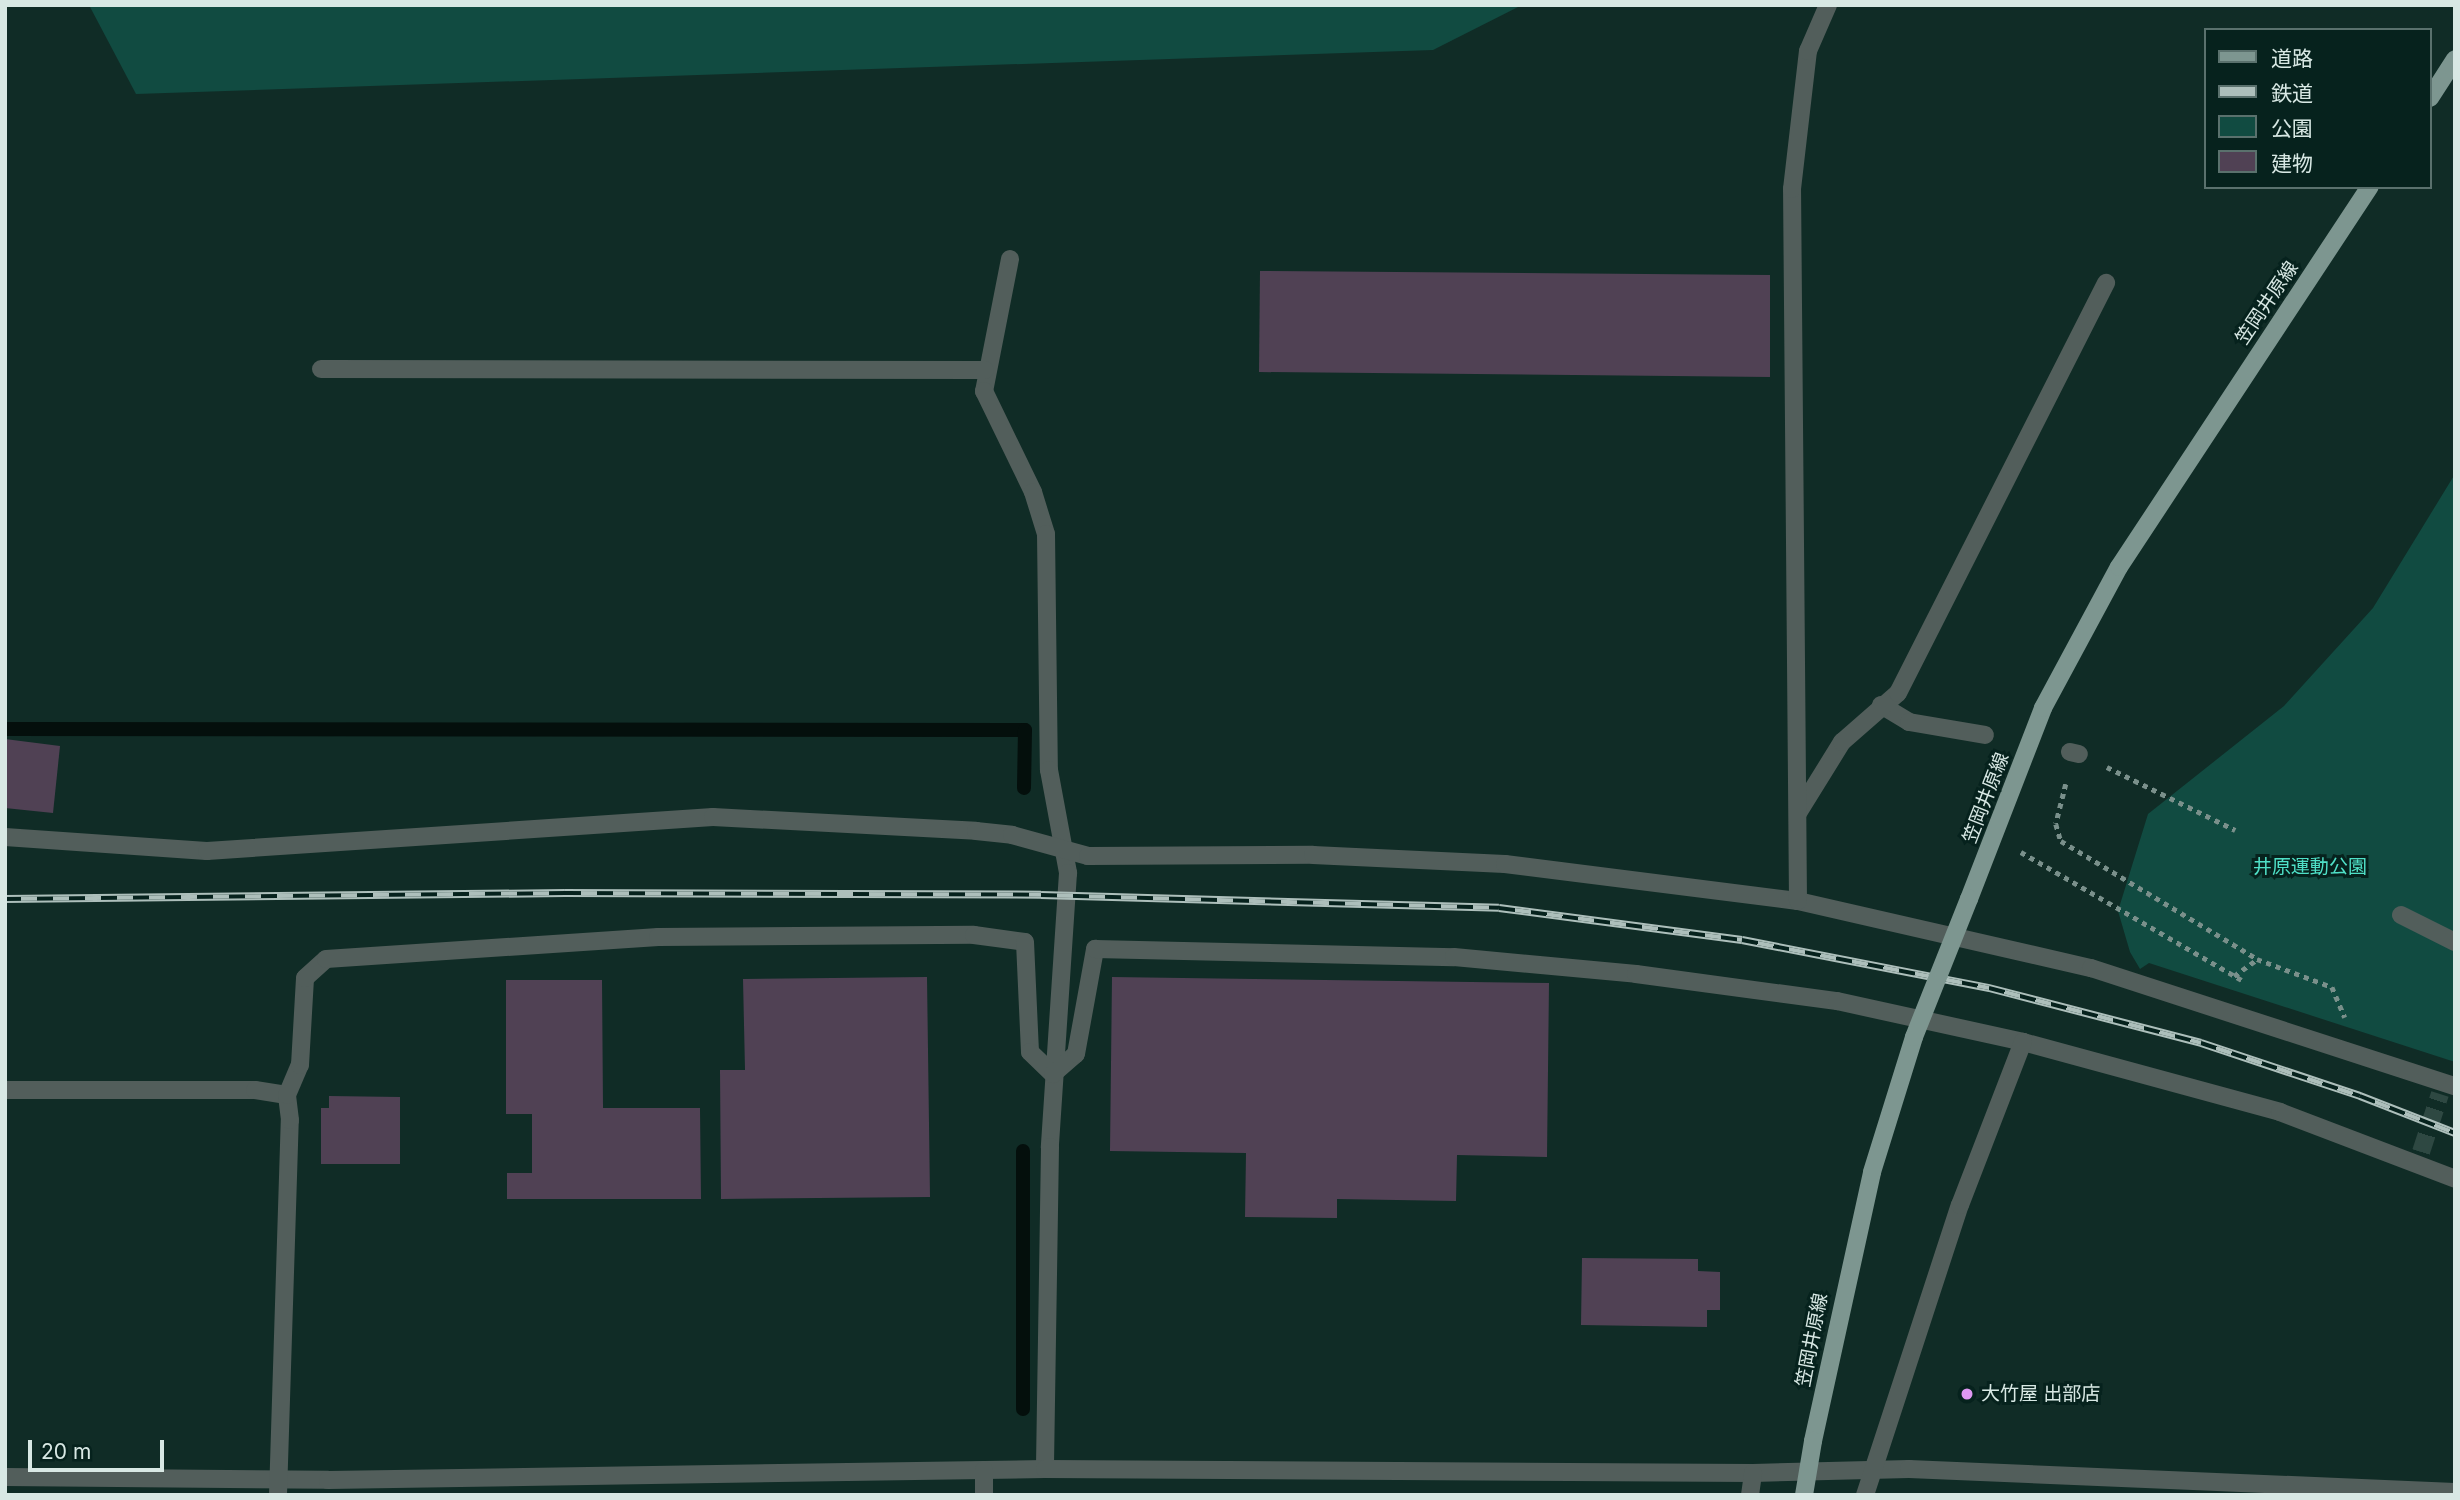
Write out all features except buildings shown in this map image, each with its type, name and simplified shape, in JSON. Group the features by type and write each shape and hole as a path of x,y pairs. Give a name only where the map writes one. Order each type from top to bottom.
{"main road":[{"path":"2432,95 2455,59"},
{"name":"笠岡井原線","path":"1804,1495 1813,1441 1872,1172 1914,1037 2043,708 2119,567 2369,189"}],"street":[{"path":"1798,901 1792,189 1808,51 1828,5"},
{"path":"1010,259 985,369 984,391 992,414 1033,492 1046,534 1049,769 1068,897 1053,1074 1045,1469"},
{"path":"1798,813 1842,742 1881,705 1898,693 2106,283"},
{"path":"321,369 985,369"},
{"path":"1881,705 1909,722 1985,735"},
{"path":"5,837 207,851 713,817 976,831 1012,835 1088,856 1161,859 1313,855 1505,864 1798,901 2091,968 2447,1088"},
{"path":"2401,915 2455,942"},
{"path":"279,1487 290,1120 287,1095 300,1065 305,978 326,958 658,937 974,935 1025,942 1030,1052 1053,1074"},
{"path":"1053,1074 1076,1055 1095,949 1454,957 1636,974 1837,1001 2023,1042 2280,1112 2418,1158 2455,1179"},
{"path":"1865,1495 1960,1205 2023,1042"},
{"path":"5,1090 255,1090 287,1095"},
{"path":"5,1477 279,1487 627,1486 1045,1469 1753,1473 1873,1470 2221,1490 2455,1492"},
{"path":"984,1470 984,1495"},
{"path":"1751,1495 1753,1473"}],"path":[{"path":"2235,830 2074,753 2058,802 2056,824 2061,841 2257,959 2332,987 2347,1021"},
{"path":"2021,852 2246,981"},
{"path":"2234,976 2257,959"}],"green space":[{"path":"89,5 1522,5 1433,50 136,94"},
{"name":"井原運動公園","path":"2455,474 2455,1062 2149,963 2140,969 2130,952 2118,911 2148,814 2284,706 2373,608"}],"waterway":[{"path":"5,729 1025,730 1024,788"},
{"path":"1023,1151 1023,1409"}],"tunnel":[{"path":"2421,1152 2440,1094"}],"railway":[{"path":"5,899 565,893 1041,895 1499,908 1742,940 1989,988 2201,1043 2360,1096 2455,1133"}],"place":[{"name":"大竹屋 出部店","path":"1967,1394"}]}
